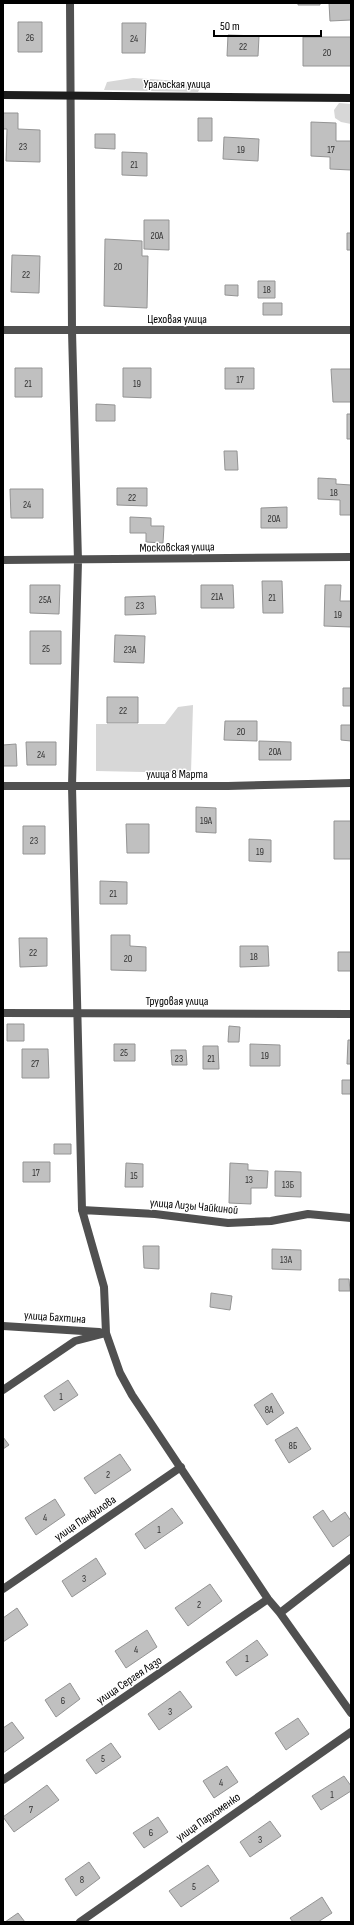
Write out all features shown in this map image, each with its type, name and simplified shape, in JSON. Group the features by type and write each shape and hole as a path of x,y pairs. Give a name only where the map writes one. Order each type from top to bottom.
{"street":[{"path":"70,3 72,331 78,561 72,786 82,1210 104,1287 106,1333 120,1373 268,1599 280,1613 351,1713"},
{"name":"Уральская улица","path":"3,95 351,98"},
{"name":"Цеховая улица","path":"3,330 351,330"},
{"name":"Московская улица","path":"3,560 78,561 351,558"},
{"name":"улица 8 Марта","path":"3,786 228,786 351,783"},
{"name":"Трудовая улица","path":"3,1014 351,1014"},
{"name":"улица Лизы Чайкиной","path":"82,1210 155,1214 228,1223 270,1221 308,1214 351,1218"},
{"name":"улица Бахтина","path":"3,1326 106,1333"},
{"path":"3,1390 75,1341 106,1333"},
{"name":"улица Панфилова","path":"3,1589 181,1467"},
{"path":"280,1613 351,1558"},
{"name":"улица Сергея Лазо","path":"3,1780 268,1599"},
{"name":"улица Пархоменко","path":"80,1922 351,1732"}],"shaded area":[{"path":"133,78 196,82 201,86 198,92 104,90 107,82"},
{"path":"339,103 351,104 351,124 341,122 335,118 334,110"},
{"path":"193,705 191,773 96,771 96,724 165,724 178,707"}],"building":[{"path":"298,3 320,3 320,5 298,5"},
{"path":"329,3 351,3 351,20 330,21"},
{"path":"18,22 42,22 42,52 18,52"},
{"path":"122,23 146,23 145,53 122,53"},
{"path":"228,35 259,36 258,56 227,56"},
{"path":"303,37 351,37 351,66 303,66"},
{"path":"3,113 18,113 18,129 40,130 40,162 6,161 7,129 3,129"},
{"path":"198,118 212,118 212,141 198,141"},
{"path":"311,122 336,123 336,141 351,141 351,170 330,169 330,157 311,156"},
{"path":"95,134 115,134 115,149 95,148"},
{"path":"224,137 259,139 258,161 223,159"},
{"path":"122,152 147,153 147,176 122,175"},
{"path":"144,220 169,220 169,250 144,249"},
{"path":"347,233 351,233 351,250 347,250"},
{"path":"105,239 142,241 142,256 148,256 147,308 104,306"},
{"path":"12,255 40,256 39,293 11,292"},
{"path":"258,281 275,281 275,298 258,298"},
{"path":"225,285 238,285 238,296 225,295"},
{"path":"263,303 282,303 282,315 263,315"},
{"path":"15,368 42,368 42,397 15,397"},
{"path":"123,368 151,368 151,398 123,397"},
{"path":"225,368 254,368 254,389 225,389"},
{"path":"331,369 351,369 351,402 333,402"},
{"path":"96,404 115,405 115,421 96,421"},
{"path":"347,414 351,414 351,439 347,439"},
{"path":"224,451 237,451 238,470 225,470"},
{"path":"318,478 336,479 336,484 351,485 351,515 340,515 340,500 318,499"},
{"path":"117,488 147,488 147,506 117,505"},
{"path":"10,489 43,489 43,518 11,518"},
{"path":"287,507 287,528 261,528 261,508"},
{"path":"130,517 151,518 151,526 164,526 163,543 146,542 146,533 130,533"},
{"path":"262,581 282,581 283,613 263,613"},
{"path":"30,585 60,585 59,614 30,613"},
{"path":"201,585 233,585 234,608 201,608"},
{"path":"325,585 341,585 340,601 351,601 351,627 324,626"},
{"path":"155,596 156,614 125,615 125,597"},
{"path":"30,631 61,631 61,664 30,664"},
{"path":"115,635 145,636 144,663 114,662"},
{"path":"343,688 351,688 351,706 343,706"},
{"path":"107,697 138,697 138,723 107,723"},
{"path":"225,721 257,721 257,741 224,740"},
{"path":"341,725 351,725 351,741 341,740"},
{"path":"259,741 291,742 291,760 259,760"},
{"path":"26,742 56,742 56,765 27,765"},
{"path":"16,744 17,766 3,766 3,745"},
{"path":"196,807 216,808 216,833 196,832"},
{"path":"334,821 351,821 351,859 334,859"},
{"path":"126,824 149,824 149,853 127,853"},
{"path":"23,826 45,826 45,854 23,854"},
{"path":"249,839 271,840 271,862 249,861"},
{"path":"100,881 127,882 127,904 100,904"},
{"path":"111,935 130,935 130,946 146,947 146,971 111,970"},
{"path":"19,938 47,938 47,966 20,967"},
{"path":"240,946 268,946 269,966 240,967"},
{"path":"338,952 351,952 351,971 338,971"},
{"path":"7,1024 24,1024 24,1041 7,1041"},
{"path":"229,1026 240,1027 239,1042 228,1042"},
{"path":"348,1040 351,1040 351,1064 347,1064"},
{"path":"114,1044 135,1044 135,1061 114,1061"},
{"path":"250,1044 280,1045 280,1066 250,1066"},
{"path":"203,1046 218,1046 219,1069 203,1069"},
{"path":"22,1049 48,1049 49,1078 22,1078"},
{"path":"171,1050 186,1050 187,1065 172,1065"},
{"path":"342,1080 351,1080 351,1094 342,1094"},
{"path":"54,1144 71,1144 71,1154 54,1154"},
{"path":"23,1162 50,1162 50,1182 23,1182"},
{"path":"126,1163 143,1164 143,1187 125,1187"},
{"path":"230,1163 248,1164 248,1170 268,1171 267,1188 251,1188 251,1204 229,1203"},
{"path":"275,1171 301,1172 301,1197 275,1196"},
{"path":"143,1246 159,1246 159,1269 144,1268"},
{"path":"272,1249 301,1250 301,1270 272,1269"},
{"path":"339,1279 349,1279 350,1291 339,1291"},
{"path":"211,1293 232,1296 230,1310 210,1307"},
{"path":"68,1380 78,1395 54,1411 44,1396"},
{"path":"272,1393 284,1413 267,1425 254,1405"},
{"path":"297,1427 311,1449 289,1463 275,1440"},
{"path":"3,1437 9,1445 3,1449"},
{"path":"120,1454 131,1470 95,1494 84,1478"},
{"path":"55,1499 65,1515 36,1535 25,1518"},
{"path":"172,1508 183,1523 145,1549 135,1534"},
{"path":"323,1510 331,1522 345,1512 351,1521 351,1534 333,1547 313,1517"},
{"path":"96,1558 106,1574 72,1597 62,1581"},
{"path":"210,1584 222,1601 188,1626 175,1608"},
{"path":"17,1608 28,1625 3,1642 3,1618"},
{"path":"147,1630 157,1647 126,1668 115,1651"},
{"path":"257,1640 268,1655 236,1676 226,1662"},
{"path":"70,1683 80,1699 56,1717 45,1700"},
{"path":"180,1691 192,1707 159,1730 148,1714"},
{"path":"298,1718 309,1734 286,1750 275,1733"},
{"path":"12,1722 24,1738 3,1753 3,1728"},
{"path":"111,1743 121,1757 96,1774 86,1760"},
{"path":"227,1766 238,1782 214,1798 203,1781"},
{"path":"344,1776 351,1786 351,1791 321,1810 312,1796"},
{"path":"47,1785 59,1800 14,1832 3,1817"},
{"path":"158,1817 168,1832 144,1848 133,1833"},
{"path":"270,1821 281,1836 250,1857 240,1842"},
{"path":"89,1862 100,1878 76,1896 65,1879"},
{"path":"208,1865 219,1881 181,1907 169,1891"},
{"path":"322,1897 332,1913 318,1922 293,1922 290,1918"},
{"path":"18,1913 25,1922 5,1922"}]}
